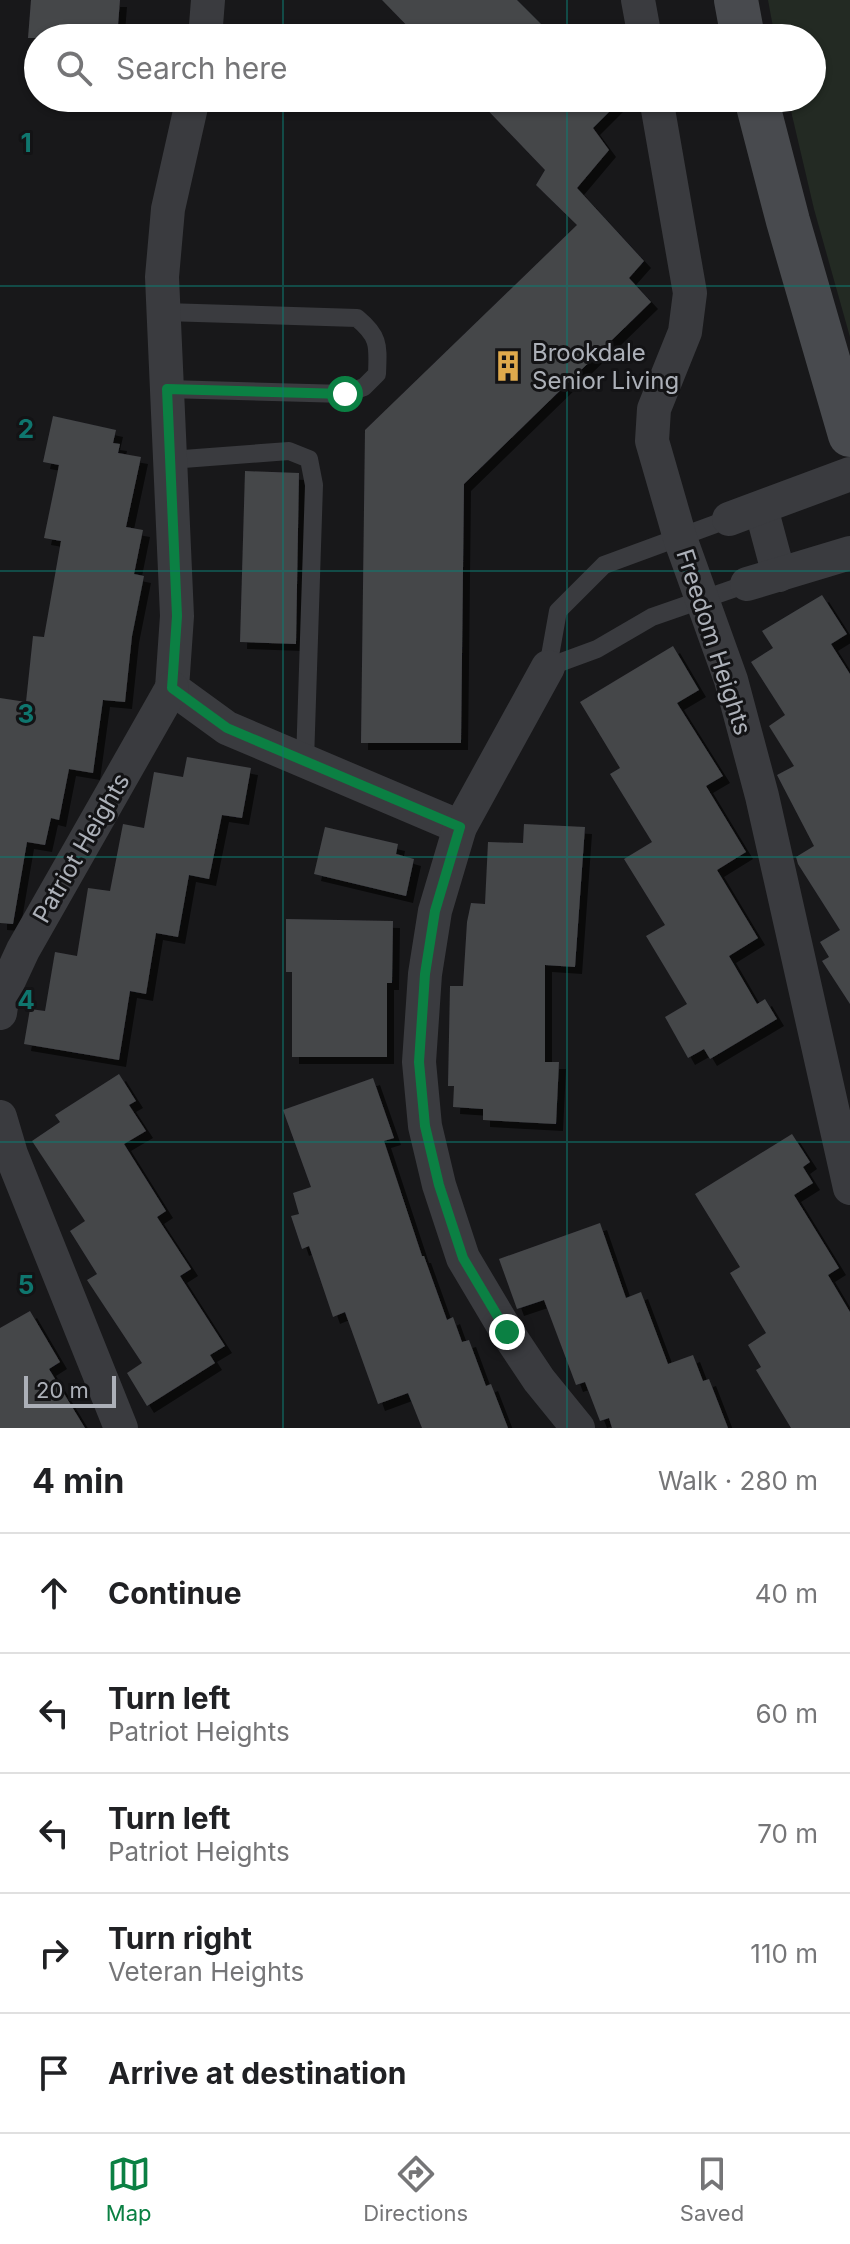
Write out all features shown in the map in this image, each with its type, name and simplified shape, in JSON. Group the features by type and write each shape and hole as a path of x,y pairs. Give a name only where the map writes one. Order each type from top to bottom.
{"street":[{"path":"206,24 208,0"},
{"path":"638,0 642,24"},
{"path":"736,0 740,24"},
{"name":"Patriot Heights","path":"0,1013 3,993 23,950 172,688 177,616 162,277 168,209 190,112"},
{"name":"Freedom Heights","path":"658,112 690,293 685,332 654,409 652,441 680,538 731,680 762,796 850,1188"},
{"path":"760,112 850,435"},
{"path":"729,519 850,474"},
{"path":"761,508 779,575"},
{"path":"747,584 850,553"},
{"path":"548,667 460,827 435,911 425,974 419,1062 425,1126 439,1185 463,1258 531,1368 578,1428"},
{"path":"172,688 227,728 460,827"},
{"path":"0,1117 11,1154 121,1428"}],"lane":[{"path":"164,312 357,318 370,329 378,345 377,374 364,387 345,394 167,389"},
{"path":"170,460 289,451 309,459 314,485 305,761"},
{"path":"548,667 558,611 604,565 729,519"},
{"path":"548,667 597,649 652,617 747,584"}],"shaded area":[{"path":"768,0 850,0 850,337 814,209 791,112 826,112 826,24 772,24"}],"building":[{"path":"31,0 120,0 118,24 29,24"},
{"path":"382,0 517,0 541,24 405,24"},
{"name":"Brookdale Senior Living","path":"489,112 609,112 593,128 609,150 577,188 644,261 629,278 651,302 464,484 461,743 361,743 365,430 577,225 536,185 545,170"},
{"path":"53,416 116,430 113,443 120,444 118,453 141,457 126,527 143,530 134,574 144,576 132,636 125,702 103,700 93,773 69,769 59,820 51,818 45,845 27,842 13,924 0,923 0,698 26,702 33,636 44,637 61,541 44,538 59,465 43,462"},
{"path":"245,471 299,473 296,644 240,642"},
{"path":"822,595 847,634 831,644 850,674 850,1004 822,961 829,957 820,942 840,930 796,857 814,846 777,775 794,766 769,726 785,715 751,662 773,648 762,631"},
{"path":"673,646 699,690 677,703 723,776 706,786 746,852 717,870 758,938 729,956 757,1004 765,999 777,1019 710,1059 704,1049 688,1058 665,1017 687,1004 646,936 665,925 624,859 652,842 610,774 620,768 580,702"},
{"path":"187,757 251,768 242,818 222,815 209,879 189,875 178,937 156,933 146,994 130,991 119,1060 24,1044 30,1009 45,1011 55,952 77,956 88,888 110,891 123,824 144,828 154,772 183,777"},
{"path":"524,824 585,827 575,967 545,965 545,1062 559,1062 556,1124 483,1120 483,1109 453,1107 454,1086 448,1086 450,986 463,986 471,903 485,904 488,842 523,843"},
{"path":"325,827 398,844 396,854 414,859 406,896 314,874"},
{"path":"286,919 393,921 392,983 387,983 387,1057 292,1057 292,972 286,972"},
{"path":"119,1074 136,1101 129,1105 146,1131 124,1144 166,1211 157,1217 191,1269 180,1276 225,1346 210,1355 215,1363 147,1406 127,1373 142,1363 87,1280 97,1274 70,1231 85,1221 32,1141 60,1122 55,1115"},
{"path":"373,1078 394,1138 384,1141 422,1256 447,1320 453,1317 462,1342 469,1340 486,1386 491,1384 508,1428 422,1428 408,1393 378,1404 345,1312 333,1317 309,1246 302,1249 291,1216 299,1214 293,1193 311,1187 283,1110"},
{"path":"792,1134 810,1162 803,1167 813,1183 794,1195 839,1268 828,1275 850,1312 850,1428 791,1428 756,1370 761,1367 748,1345 766,1333 730,1273 740,1267 695,1194"},
{"path":"600,1223 626,1298 641,1292 668,1364 693,1355 703,1381 709,1379 728,1428 612,1428 609,1418 600,1421 585,1382 576,1385 544,1300 517,1309 499,1259"},
{"path":"30,1311 60,1362 49,1369 85,1428 0,1428 0,1328"}],"place":[{"name":"Brookdale Senior Living","path":"508,366"}],"route":[{"path":"345,394 167,389 177,616 172,688 227,728 460,827 435,911 425,974 419,1062 425,1126 439,1185 463,1258 507,1332"}]}
